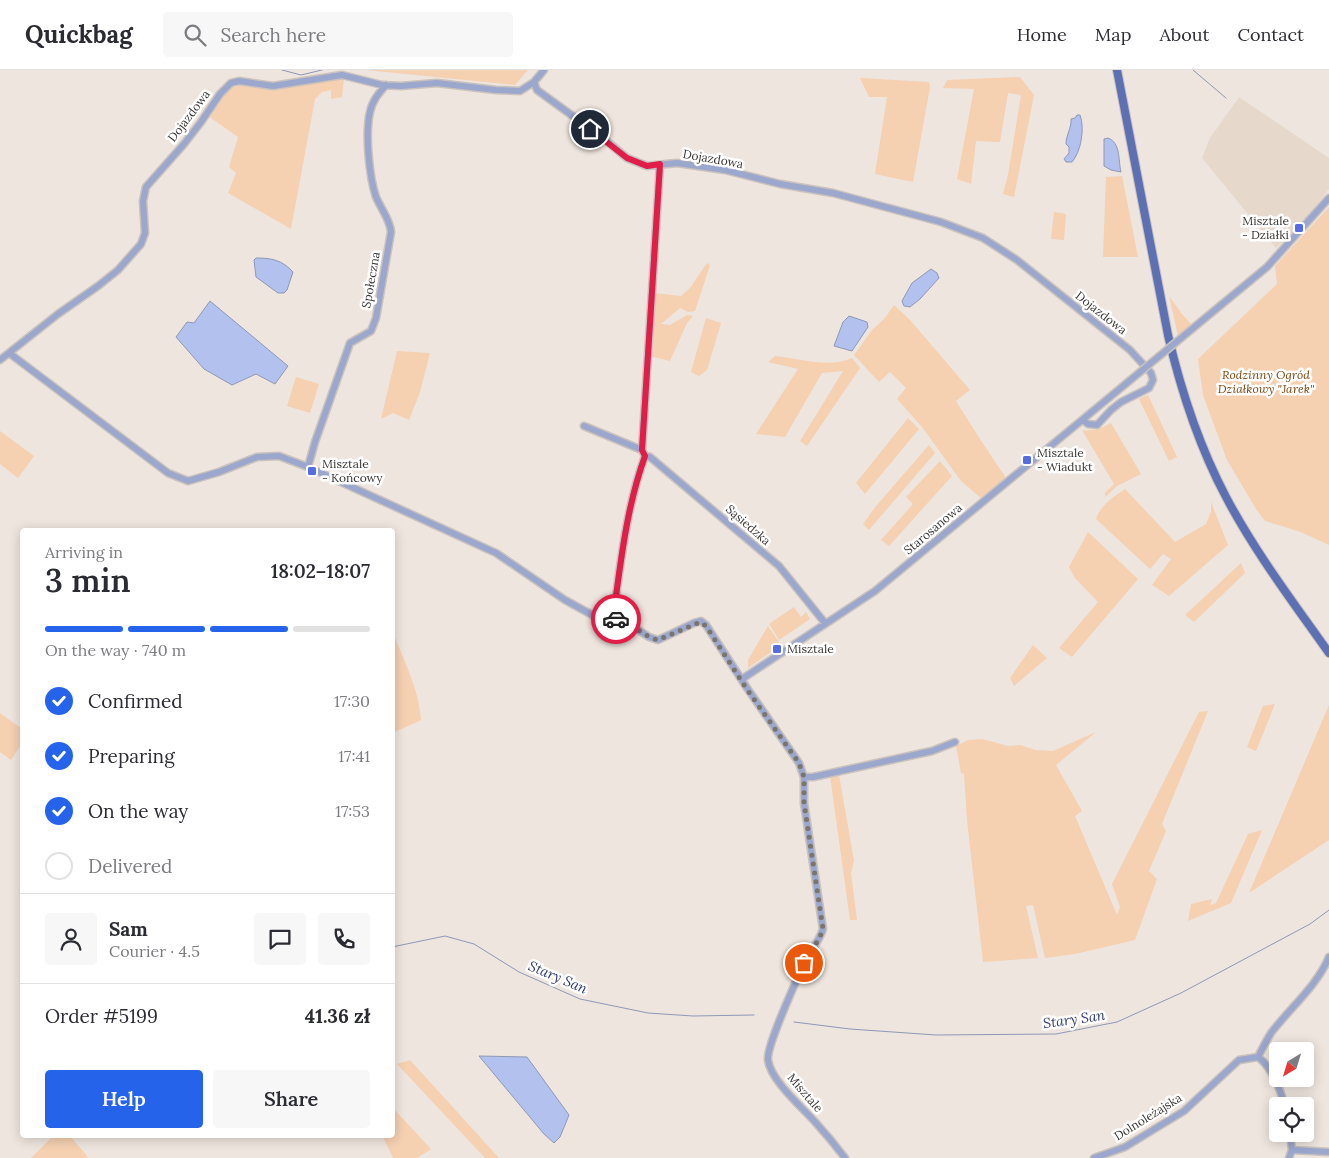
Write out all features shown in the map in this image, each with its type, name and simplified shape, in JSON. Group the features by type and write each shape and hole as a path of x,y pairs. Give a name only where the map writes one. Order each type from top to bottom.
{"main road":[{"path":"1117,70 1168,335 1192,420 1214,474 1238,519 1329,653"}],"street":[{"path":"520,91 534,82 544,70"},
{"name":"Dojazdowa","path":"0,360 118,270 141,244 145,233 143,201 146,187 184,144 220,94 231,83 239,81 273,86 342,75 386,86 437,83 496,90 537,90 627,158 647,166 677,163 725,170 780,184 833,193 941,222 983,238 1017,260 1130,350 1151,373 1152,380 1149,388 1121,402 1097,425 1088,424 1083,420"},
{"path":"534,82 537,90"},
{"name":"Społeczna","path":"308,467 350,342 371,331 376,318 391,232 389,221 376,197 369,163 368,122 373,103 386,86"},
{"path":"616,620 614,611 626,529 644,453 660,164"},
{"name":"Starosanowa","path":"742,679 875,591 1267,267 1329,198"},
{"name":"Misztale","path":"9,353 168,473 188,482 257,457 279,456 308,467 496,553 565,600 596,617 626,621 649,637 658,640 700,622 706,626 799,763 804,777 804,803 823,929 820,939 806,958 779,1022 769,1050 768,1059 781,1084 846,1158"},
{"name":"Sąsiedzka","path":"584,426 644,453 657,463 779,566 825,623"},
{"path":"804,777 813,777 932,751 955,742"},
{"path":"1282,1097 1266,1062 1258,1057 1270,1035 1315,980 1329,957"},
{"name":"Dolnoleżajska","path":"1094,1158 1125,1147 1184,1111 1239,1060 1258,1057"},
{"path":"1289,1158 1292,1150 1291,1142"},
{"path":"1292,1150 1329,1152"}],"shaded area":[{"path":"1239,97 1329,158 1329,189 1298,229 1276,248 1202,158 1210,138"}],"green space":[{"path":"366,70 528,70 515,85"},
{"path":"1020,77 1034,95 1014,197 1003,194 1008,175 1021,95 1008,93 1000,142 976,141 971,184 957,179 974,89 943,88 947,80"},
{"path":"344,78 342,97 331,99 331,90 322,92 315,99 291,229 228,193 236,173 229,167 238,137 208,116 229,89 247,85 280,89"},
{"path":"860,78 929,82 930,87 913,182 875,174 887,97 869,97"},
{"path":"1122,176 1138,257 1103,257 1106,177"},
{"name":"Rodzinny Ogród Działkowy \"Jarek\"","path":"1329,207 1329,545 1301,532 1265,521 1256,509 1227,460 1203,395 1198,359 1277,284 1275,266"},
{"path":"1054,212 1066,214 1064,240 1051,239"},
{"path":"707,263 710,265 695,311 688,312 680,308 661,324 670,325 687,315 693,316 687,323 670,361 653,357 654,293 681,296 690,288"},
{"path":"1169,296 1191,324 1178,336"},
{"path":"894,305 910,320 970,390 956,401 1006,478 981,498 961,481 922,427 897,399 906,388 890,372 879,382 854,355 872,330 884,319"},
{"path":"706,318 721,323 707,370 699,376 691,372"},
{"path":"397,351 430,353 420,392 409,420 393,413 381,419"},
{"path":"775,356 824,363 833,363 852,358 860,368 807,446 800,441 843,371 822,373 785,437 756,434 798,369 768,362"},
{"path":"296,377 319,384 310,413 287,406"},
{"path":"1148,395 1177,457 1169,461 1139,399"},
{"path":"908,418 919,429 865,494 856,483"},
{"path":"1111,423 1141,474 1117,486 1105,497 1105,493 1114,484 1082,430 1097,429"},
{"path":"0,431 34,456 18,478 0,464"},
{"path":"929,445 935,453 869,530 863,524 876,506"},
{"path":"940,461 952,476 889,546 881,540 913,504 906,497"},
{"path":"1125,489 1175,542 1206,524 1211,512 1211,502 1228,545 1169,596 1152,585 1171,559 1163,554 1150,569 1096,519 1104,506"},
{"path":"1088,532 1138,579 1072,657 1059,648 1098,602 1075,578 1069,567"},
{"path":"1241,563 1245,573 1194,622 1185,615"},
{"path":"794,607 801,617 806,612 810,619 779,640 769,624"},
{"path":"768,626 781,645 748,668 748,660"},
{"path":"395,638 414,686 421,720 395,732"},
{"path":"1033,645 1047,658 1014,686 1010,678"},
{"path":"1275,704 1256,751 1247,747 1263,706"},
{"path":"1329,705 1329,840 1249,893"},
{"path":"1208,711 1162,824 1166,831 1149,871 1157,879 1135,940 1075,954 1045,958 1033,905 1026,906 1038,958 983,962 967,820 964,774 961,773 956,746 968,740 982,739 1008,746 1020,745 1035,750 1053,751 1096,732 1056,765 1082,811 1075,816 1117,915 1120,907 1112,884 1199,712"},
{"path":"0,713 20,728 20,746 11,760 0,752"},
{"path":"839,775 854,861 851,873 857,920 850,920 830,776"},
{"path":"1262,830 1231,903 1188,921 1191,904 1212,899 1210,905 1216,903 1248,834"},
{"path":"410,1060 499,1158 485,1158 397,1064"},
{"path":"395,1110 431,1149 417,1158 393,1158 383,1138 395,1138"},
{"path":"51,1138 72,1138 88,1157 85,1158 31,1158"}],"water":[{"path":"1080,115 1082,126 1080,146 1072,162 1066,162 1064,159 1069,153 1069,147 1066,144 1071,119"},
{"path":"1104,139 1112,140 1117,148 1121,172 1104,166"},
{"path":"256,258 276,260 293,272 287,290 284,293 278,293 256,277 254,260"},
{"path":"931,269 937,273 939,278 910,307 904,306 902,301 912,283"},
{"path":"210,301 288,366 275,384 256,374 232,385 204,369 176,337 187,322 194,323"},
{"path":"849,316 867,322 868,327 852,351 834,346 843,322"},
{"path":"479,1056 527,1057 569,1115 560,1137 554,1143 544,1134"}],"waterway":[{"path":"282,70 301,75 322,70"},
{"path":"1193,70 1226,98"},
{"name":"Stary San","path":"794,1022 850,1029 936,1035 1056,1034 1117,1022 1181,993 1310,924 1329,910"},
{"name":"Stary San","path":"395,946 445,936 474,944 519,972 580,999 648,1013 693,1016 754,1015"}],"way so far":[{"path":"616,619 626,621 649,637 658,640 694,623 700,622 706,626 742,679 746,688 799,763 804,777 804,803 823,929 820,939 804,963"}],"place":[{"name":"Misztale - Działki","path":"1299,228"},
{"name":"Misztale - Wiadukt","path":"1027,460"},
{"name":"Misztale - Końcowy","path":"312,471"},
{"name":"Misztale","path":"777,649"}],"route":[{"path":"590,129 627,158 647,166 660,164 642,450 645,456 639,472 626,529 614,611 616,619"}]}
